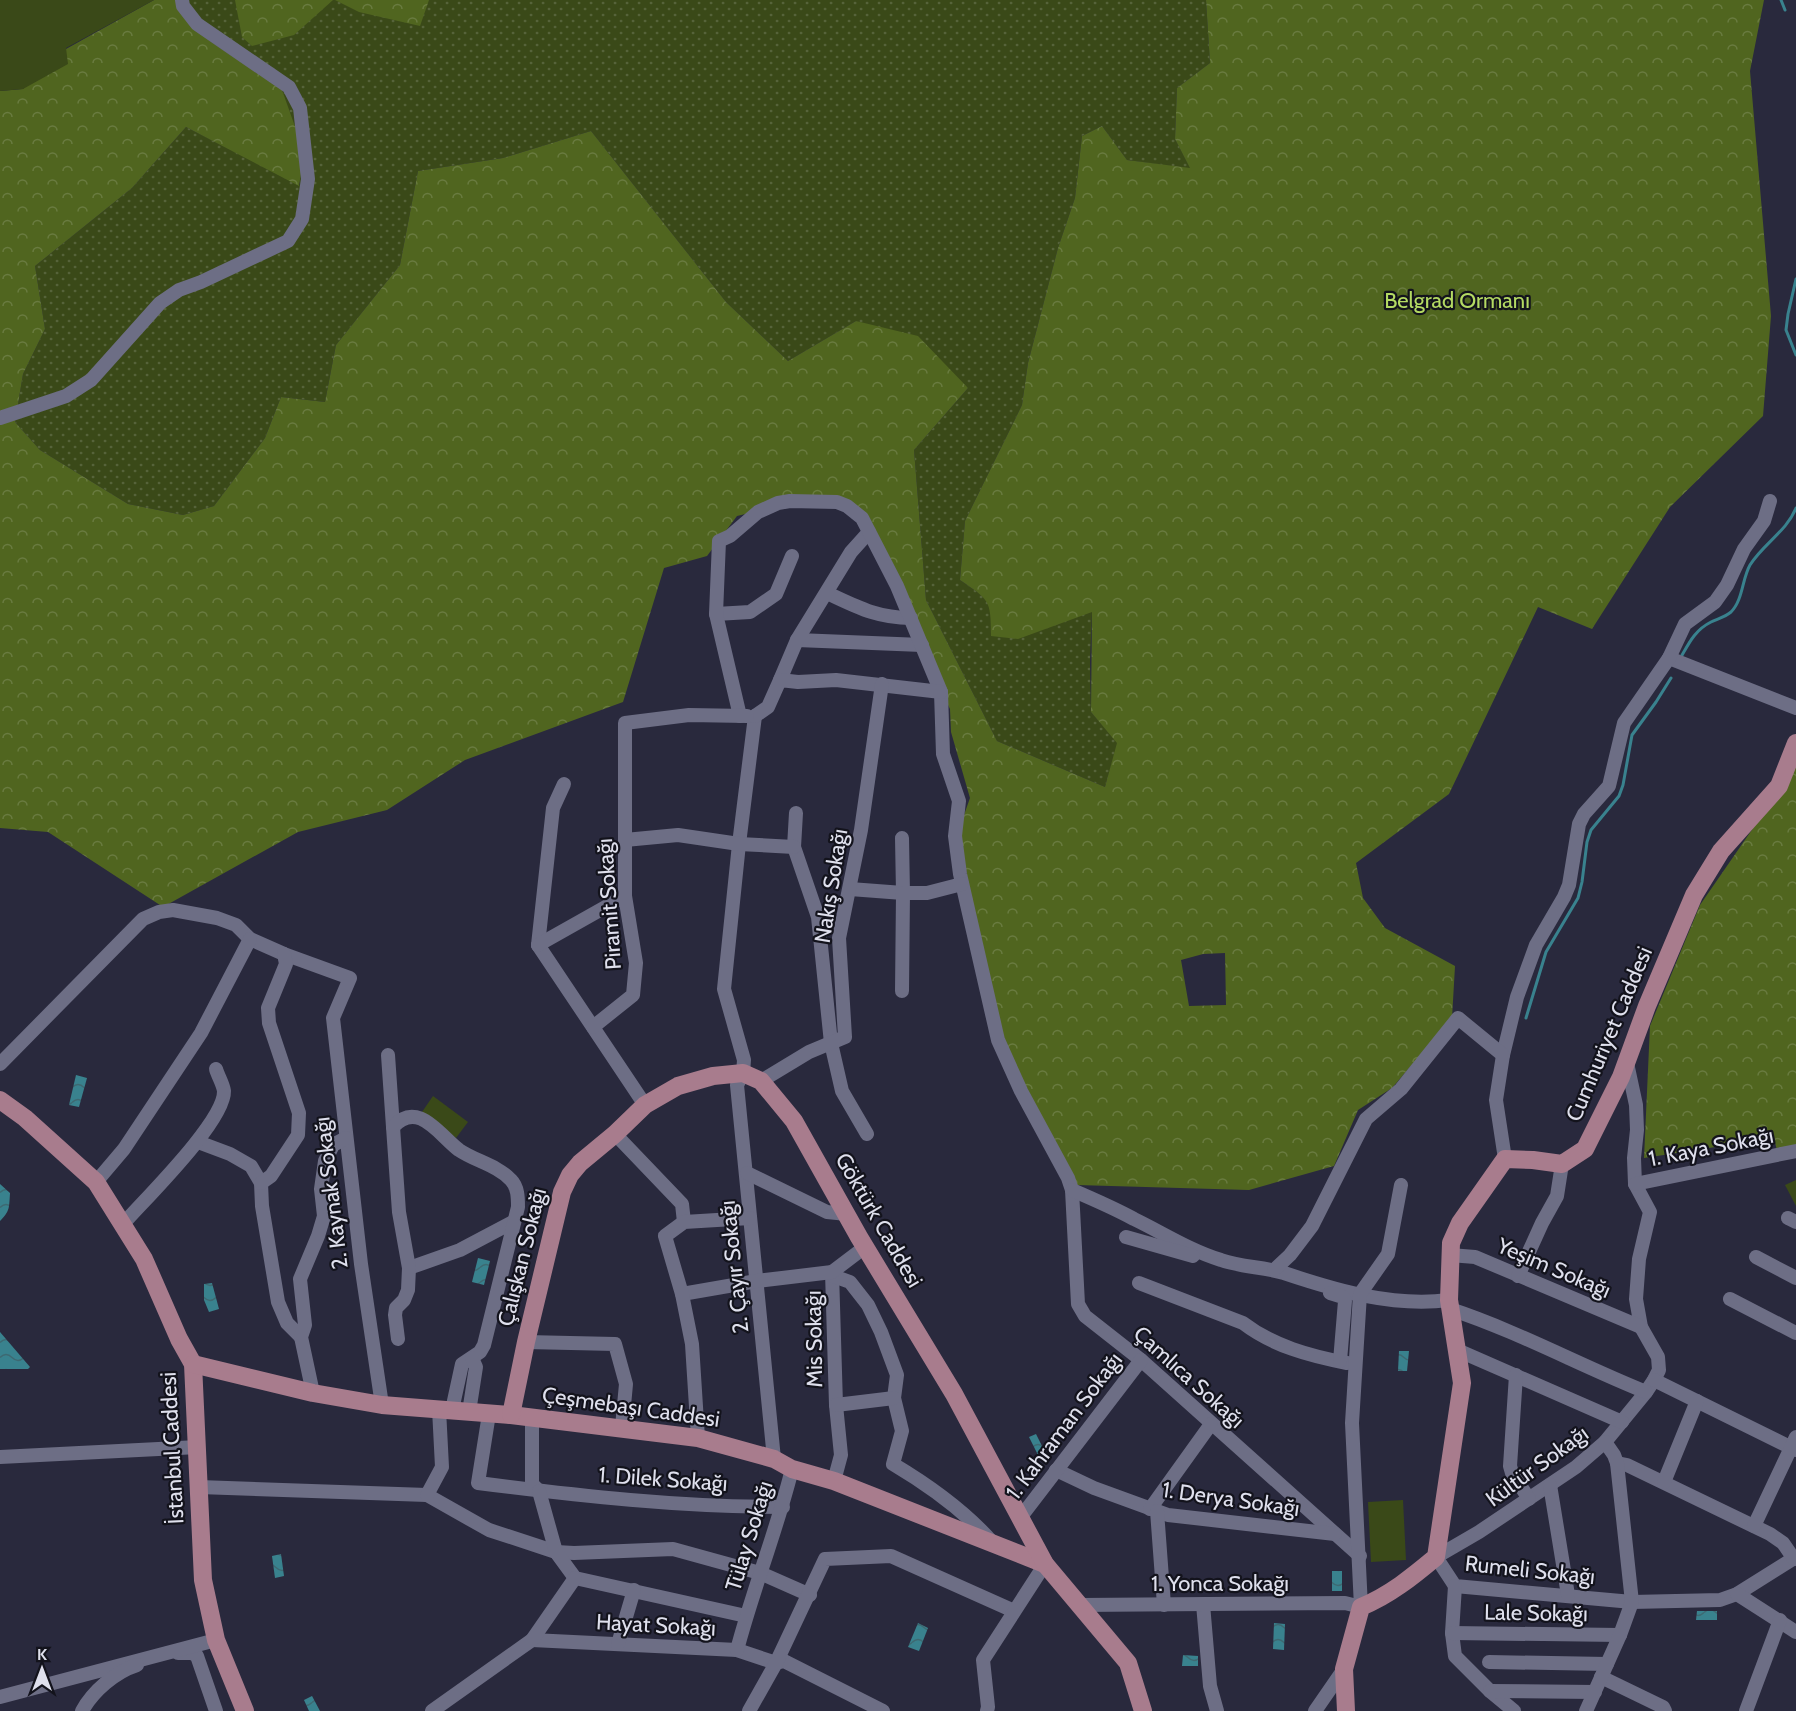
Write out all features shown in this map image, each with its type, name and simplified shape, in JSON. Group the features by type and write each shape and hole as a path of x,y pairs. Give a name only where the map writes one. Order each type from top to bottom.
{"main road":[{"name":"Cumhuriyet Caddesi","path":"1562,1164 1585,1149 1626,1063 1647,1006 1694,895 1721,851 1779,786 1796,743"},
{"name":"Göktürk Caddesi","path":"743,1073 761,1081 794,1121 865,1246 954,1394 1045,1564 1128,1663 1143,1711"},
{"name":"Çalışkan Sokağı","path":"511,1415 562,1192 570,1175 580,1163 645,1105 678,1086 713,1076 743,1073"},
{"name":"İstanbul Caddesi","path":"0,1101 25,1118 96,1182 144,1259 179,1339 194,1364 203,1580 216,1640 245,1711"},
{"path":"1346,1711 1344,1669 1360,1607 1382,1598 1405,1583 1436,1557 1462,1383 1450,1305 1451,1243 1460,1223 1505,1159 1562,1164"},
{"name":"Çeşmebaşı Caddesi","path":"194,1364 313,1393 382,1405 532,1417 698,1438 774,1459 792,1469 834,1481 1045,1564"}],"street":[{"path":"0,418 66,396 91,380 160,303 179,290 288,241 302,219 308,179 300,108 290,87 197,24 183,6 182,0"},
{"path":"869,532 851,552 796,640 768,707 755,716 740,716 716,614 719,541 730,536 767,507 790,501 837,502 855,511 862,518 897,586 941,692 944,754 959,801 955,836 962,884 998,1040 1021,1092 1072,1190 1221,1260 1274,1270 1322,1286 1386,1300 1450,1305 1647,1392"},
{"path":"1505,1159 1496,1100 1503,1055 1517,998 1536,945 1569,885 1579,824 1584,814 1609,786 1624,723 1669,658 1685,624 1715,602 1728,585 1744,549 1764,521 1770,501"},
{"path":"716,614 750,612 776,594 792,556"},
{"path":"826,593 873,614 892,618 911,618"},
{"path":"796,640 922,645"},
{"path":"1669,658 1796,708"},
{"path":"780,680 798,682 836,680 941,692"},
{"name":"Nakış Sokağı","path":"831,1043 845,1036 840,938 850,889 882,684"},
{"name":"Piramit Sokağı","path":"593,1027 633,995 636,963 625,896 625,723 689,715 740,716"},
{"path":"743,1073 744,1060 724,989 755,716"},
{"path":"564,784 553,808 538,945 645,1105"},
{"path":"796,813 794,847 818,917 831,1043 842,1090 867,1134"},
{"path":"625,840 678,835 739,844 794,847"},
{"path":"902,838 902,991"},
{"path":"850,889 927,893 962,884"},
{"path":"538,945 625,896"},
{"path":"0,1064 144,919 159,912 173,910 217,918 236,925 249,939 284,954 286,964 268,1008 269,1023 299,1113 298,1135 271,1176 261,1183"},
{"path":"96,1182 124,1149 201,1033 249,939"},
{"name":"2. Kaynak Sokağı","path":"284,954 350,978 333,1018 361,1264 382,1405"},
{"path":"1274,1270 1290,1255 1312,1226 1366,1119 1401,1089 1458,1018 1503,1055"},
{"path":"761,1081 809,1052 831,1043"},
{"path":"388,1056 399,1212 409,1268 408,1290 394,1315 398,1339"},
{"path":"1626,1063 1636,1105 1635,1184 1650,1212 1639,1259 1636,1299 1641,1327"},
{"path":"123,1223 198,1142 221,1104 224,1091 216,1069"},
{"name":"2. Çayır Sokağı","path":"743,1073 737,1085 774,1459"},
{"path":"393,1127 403,1120 422,1119 433,1125 459,1150 490,1166 512,1181 518,1192 518,1207 484,1345 480,1352 466,1359 462,1364 442,1467 427,1495"},
{"path":"615,1134 682,1204 684,1222"},
{"path":"313,1393 301,1337 304,1325 300,1279 324,1216 321,1189 326,1161 333,1145 346,1138"},
{"path":"198,1142 231,1154 251,1166 261,1183 278,1302 287,1323 301,1337"},
{"name":"1. Kaya Sokağı","path":"1635,1184 1796,1151"},
{"path":"1518,1276 1557,1196 1562,1164"},
{"path":"747,1173 827,1212 847,1214"},
{"path":"1360,1607 1360,1556 1352,1423 1360,1294 1388,1254 1401,1185"},
{"name":"Çamlıca Sokağı","path":"1072,1190 1078,1304 1084,1316 1141,1360 1360,1556"},
{"path":"698,1438 692,1344 682,1294 665,1236 684,1222 750,1218"},
{"path":"409,1268 460,1250 513,1222"},
{"path":"1126,1237 1343,1297 1346,1310 1340,1361"},
{"path":"832,1274 865,1246"},
{"name":"Yeşim Sokağı","path":"1450,1255 1475,1257 1641,1327"},
{"path":"1756,1257 1796,1278"},
{"path":"682,1294 757,1281 832,1274 850,1282 868,1305 897,1375 894,1398 902,1431 893,1464 927,1484 974,1521 995,1545"},
{"name":"Mis Sokağı","path":"832,1274 836,1405 841,1455 834,1481"},
{"path":"1139,1282 1243,1323 1287,1348 1355,1364"},
{"path":"1730,1299 1796,1333"},
{"name":"Kültür Sokağı","path":"1436,1557 1479,1533 1550,1485 1576,1467 1605,1442 1647,1392 1659,1370 1658,1357 1641,1327"},
{"path":"526,1342 615,1344 626,1384 622,1427"},
{"path":"1457,1350 1622,1422"},
{"name":"1. Kahraman Sokağı","path":"1020,1518 1141,1360"},
{"path":"1516,1375 1509,1459 1512,1473 1530,1498"},
{"path":"1654,1380 1794,1445 1754,1526"},
{"name":"Mis Sokağı","path":"836,1405 894,1398"},
{"path":"1664,1482 1697,1401"},
{"name":"1. Dilek Sokağı","path":"489,1414 478,1483 539,1491 668,1502 783,1507"},
{"path":"532,1417 532,1484 539,1491 556,1552 575,1578 746,1616"},
{"path":"1164,1605 1153,1510 1211,1424"},
{"path":"1586,1711 1632,1602 1617,1463 1605,1442"},
{"path":"0,1457 198,1447"},
{"path":"1617,1463 1627,1465 1664,1482 1754,1526 1783,1543 1795,1558"},
{"name":"Tülay Sokağı","path":"737,1650 746,1616 783,1507 792,1469"},
{"name":"1. Derya Sokağı","path":"1056,1470 1094,1488 1168,1515 1335,1534"},
{"path":"1550,1485 1569,1595"},
{"path":"199,1487 427,1495 489,1530 556,1552 673,1549 760,1574 810,1595"},
{"path":"749,1711 810,1595 825,1559 891,1556 1014,1611"},
{"name":"Rumeli Sokağı","path":"1436,1557 1455,1586 1632,1602 1720,1600 1737,1594 1795,1558"},
{"path":"987,1711 983,1660 1045,1564"},
{"path":"432,1711 532,1640 575,1578"},
{"path":"1455,1586 1452,1633 1455,1656 1514,1711"},
{"path":"618,1644 634,1590"},
{"path":"1737,1594 1796,1632"},
{"name":"1. Yonca Sokağı","path":"1079,1605 1345,1603 1360,1607"},
{"path":"1203,1604 1210,1686 1217,1711"},
{"path":"1746,1711 1780,1620"},
{"name":"Lale Sokağı","path":"1452,1633 1620,1635"},
{"path":"0,1697 216,1640"},
{"name":"Hayat Sokağı","path":"532,1640 737,1650 776,1663 784,1661 883,1711"},
{"path":"82,1711 104,1684 129,1667 178,1652 192,1653 197,1656 216,1711"},
{"path":"1489,1662 1607,1664"},
{"path":"1315,1711 1344,1669"},
{"path":"206,1682 230,1673"},
{"path":"1601,1677 1663,1707 1665,1711"},
{"path":"1490,1691 1595,1692"}],"shaded area":[{"path":"0,0 154,0 66,48 68,64 23,89 0,91"},
{"path":"177,0 1206,0 1210,63 1177,88 1175,139 1191,169 1127,160 1102,126 1082,136 1075,198 1058,248 1028,363 1022,405 965,521 960,580 986,598 991,611 1092,612 1091,712 1118,743 1105,787 997,741 926,600 914,450 968,388 856,321 788,361 726,302 591,131 503,158 418,171 400,265 336,345 325,402 281,397 265,438 214,506 183,515 128,504 40,450 15,422 23,374 45,329 35,266 132,188 186,127 300,185 282,90 207,39"},
{"path":"433,1096 468,1122 456,1138 422,1112"},
{"path":"1796,1180 1796,1206 1785,1185"},
{"path":"1403,1500 1406,1560 1371,1562 1368,1502"}],"green space":[{"name":"Belgrad Ormanı","path":"154,0 177,0 207,39 282,90 304,152 299,186 186,127 132,188 35,266 45,329 23,374 15,422 40,450 128,504 183,515 214,506 265,438 281,397 325,402 336,345 400,265 418,171 503,158 591,131 726,302 788,361 856,321 918,336 968,388 914,450 926,600 997,741 1105,787 1117,743 1091,712 1092,612 1018,639 991,636 989,607 983,597 960,580 965,521 1022,405 1028,363 1058,248 1075,198 1082,136 1102,126 1127,160 1190,168 1175,139 1177,88 1210,63 1206,0 1764,0 1750,71 1771,316 1763,416 1670,507 1592,629 1538,607 1449,794 1356,863 1363,898 1385,928 1455,966 1452,1018 1392,1088 1358,1110 1334,1166 1249,1190 1077,1185 1036,1122 1000,1035 958,832 970,798 951,732 950,709 858,518 831,504 779,506 737,516 707,556 664,568 623,702 465,760 387,810 298,832 163,907 48,832 0,828 0,91 23,89 66,49","holes":["1225,953 1226,1005 1189,1006 1181,960 1203,954"]},
{"path":"235,0 333,0 294,35 252,46 242,37"},
{"path":"335,0 429,0 420,26 359,12"},
{"path":"1796,755 1796,1152 1778,1155 1774,1138 1644,1158 1650,1026 1700,905 1776,795"}],"water":[{"path":"76,1075 87,1078 79,1107 69,1105"},
{"path":"0,1184 10,1193 6,1215 0,1221"},
{"path":"478,1258 490,1261 484,1285 472,1282"},
{"path":"212,1283 219,1309 209,1312 204,1300 204,1284"},
{"path":"0,1332 30,1367 28,1369 0,1369"},
{"path":"1399,1351 1409,1351 1407,1371 1398,1371"},
{"path":"1036,1434 1045,1452 1038,1455 1029,1437"},
{"path":"281,1554 284,1576 275,1578 272,1556"},
{"path":"1332,1571 1342,1571 1342,1591 1332,1591"},
{"path":"1697,1611 1717,1611 1717,1620 1696,1620"},
{"path":"918,1623 928,1628 919,1651 908,1647"},
{"path":"1274,1623 1285,1624 1284,1650 1273,1649"},
{"path":"1183,1655 1198,1656 1198,1666 1182,1666"},
{"path":"312,1696 320,1711 309,1711 304,1700"}],"waterway":[{"path":"1781,0 1785,10"},
{"path":"1796,279 1786,330 1796,355"},
{"path":"1681,657 1693,637 1701,629 1729,614 1735,607 1750,565 1761,550 1787,524 1796,508"},
{"path":"1526,1018 1546,952 1578,898 1591,830 1619,796 1632,735 1671,678"}]}
